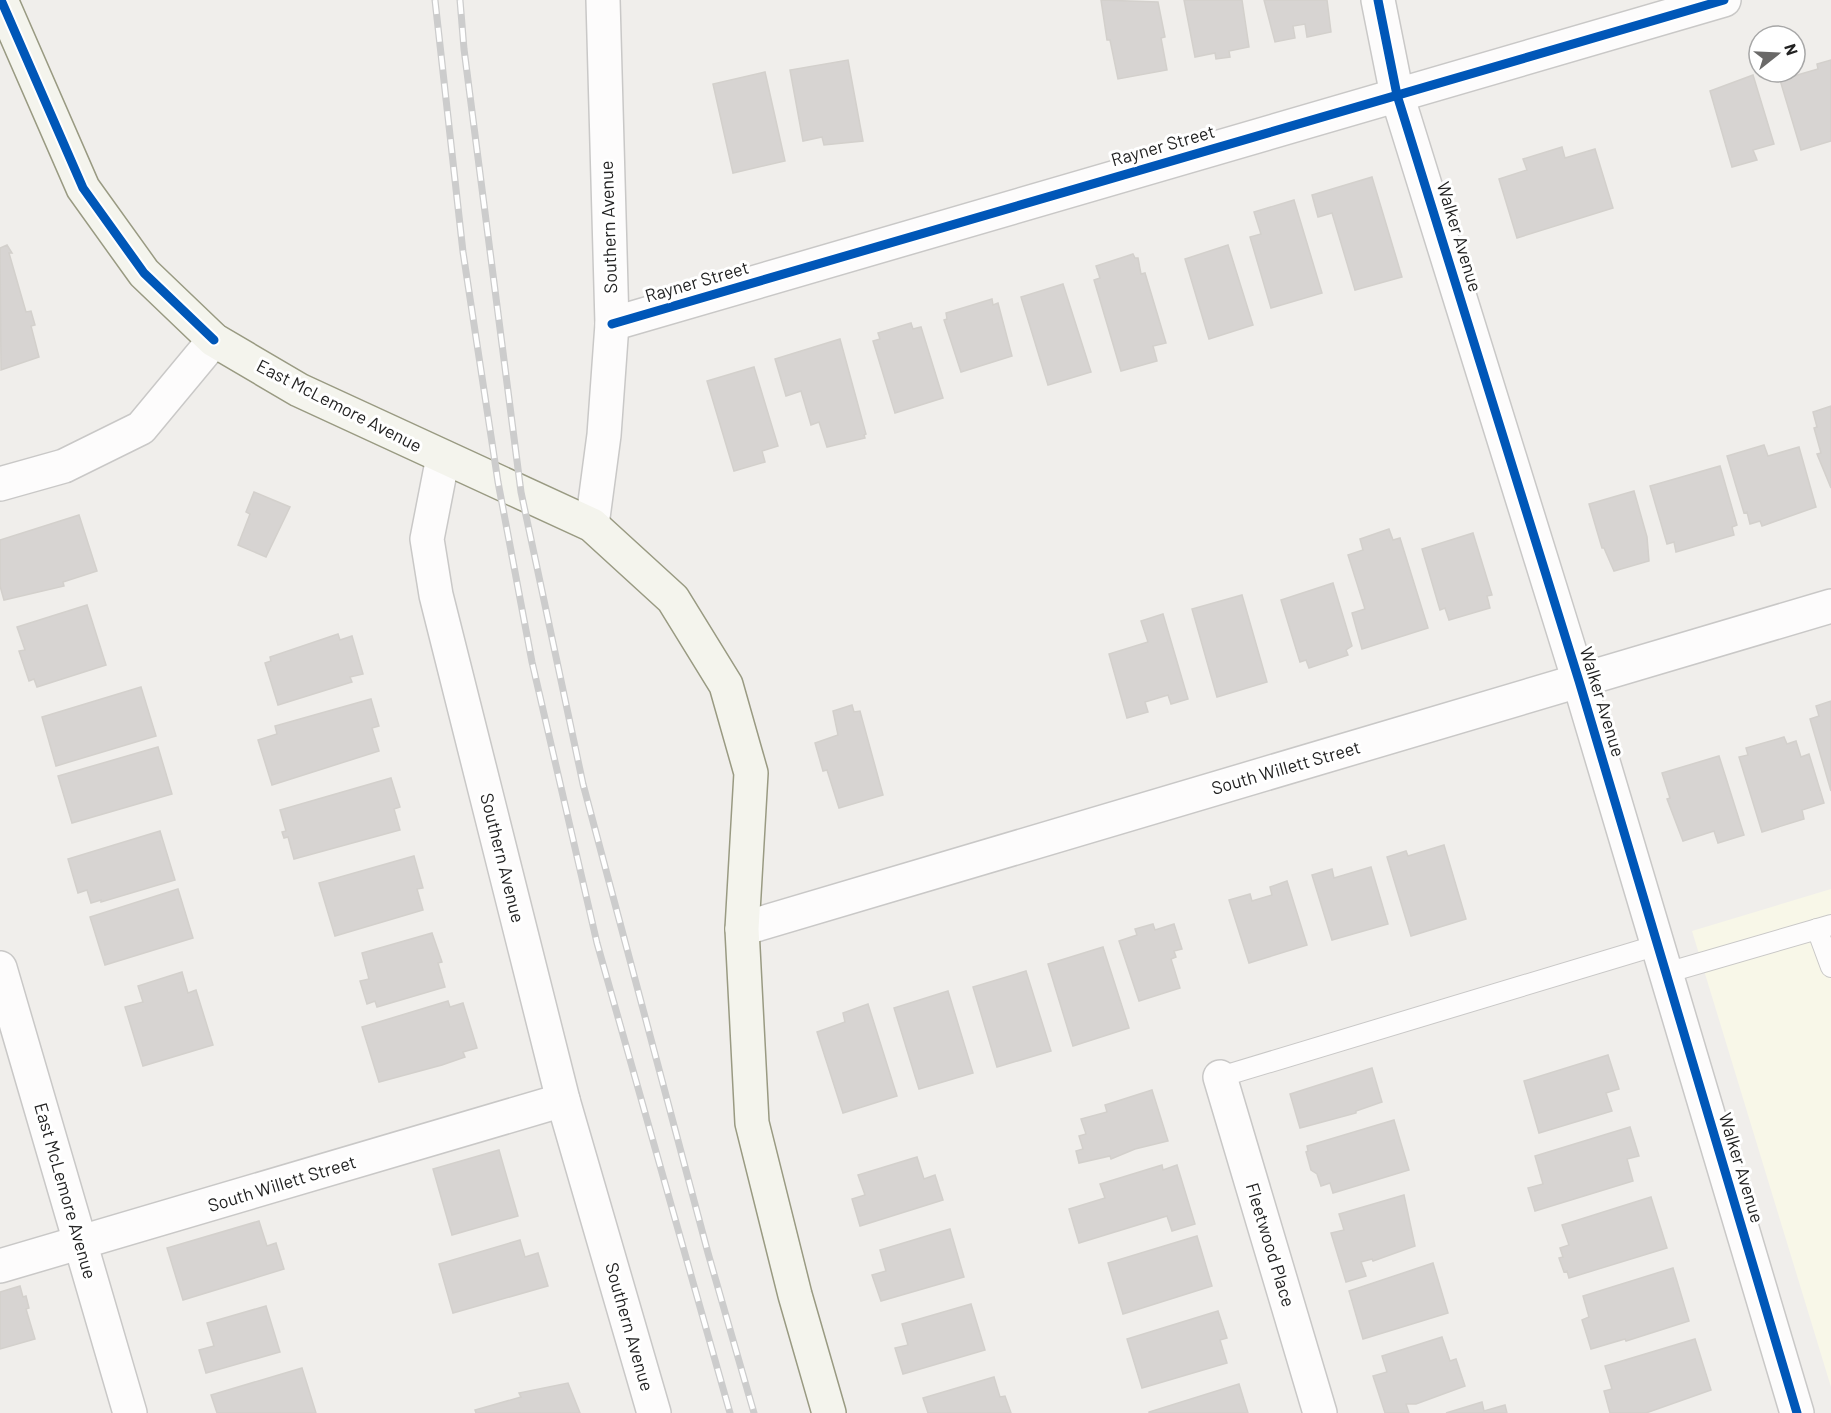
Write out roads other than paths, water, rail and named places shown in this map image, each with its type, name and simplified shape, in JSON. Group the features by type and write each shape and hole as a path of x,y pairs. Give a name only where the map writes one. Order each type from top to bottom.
{"main road":[{"name":"East McLemore Avenue","path":"1,0 83,188 144,273 214,340 299,390 443,457"},
{"path":"443,457 592,525 673,599 726,685 751,773 742,929 752,1123 795,1295 829,1413"}],"street":[{"name":"Southern Avenue","path":"592,525 604,435 612,324 603,0"},
{"name":"Walker Avenue","path":"1378,0 1397,95 1579,681 1797,1413"},
{"name":"Rayner Street","path":"612,324 1724,0"},
{"path":"0,484 64,466 141,428 214,340"},
{"name":"Southern Avenue","path":"443,457 427,539 436,595 563,1100 654,1413"},
{"name":"South Willett Street","path":"742,929 1831,606"},
{"name":"East McLemore Avenue","path":"0,968 130,1413"},
{"name":"Fleetwood Place","path":"1220,1077 1320,1413"},
{"name":"South Willett Street","path":"0,1266 563,1100"}],"lane":[{"path":"1220,1077 1662,959 1824,927 1831,967"}],"railway":[{"path":"435,0 463,252 498,482 532,662 597,943 730,1413"},
{"path":"460,0 464,49 521,492 583,784 708,1253 754,1413"}]}
